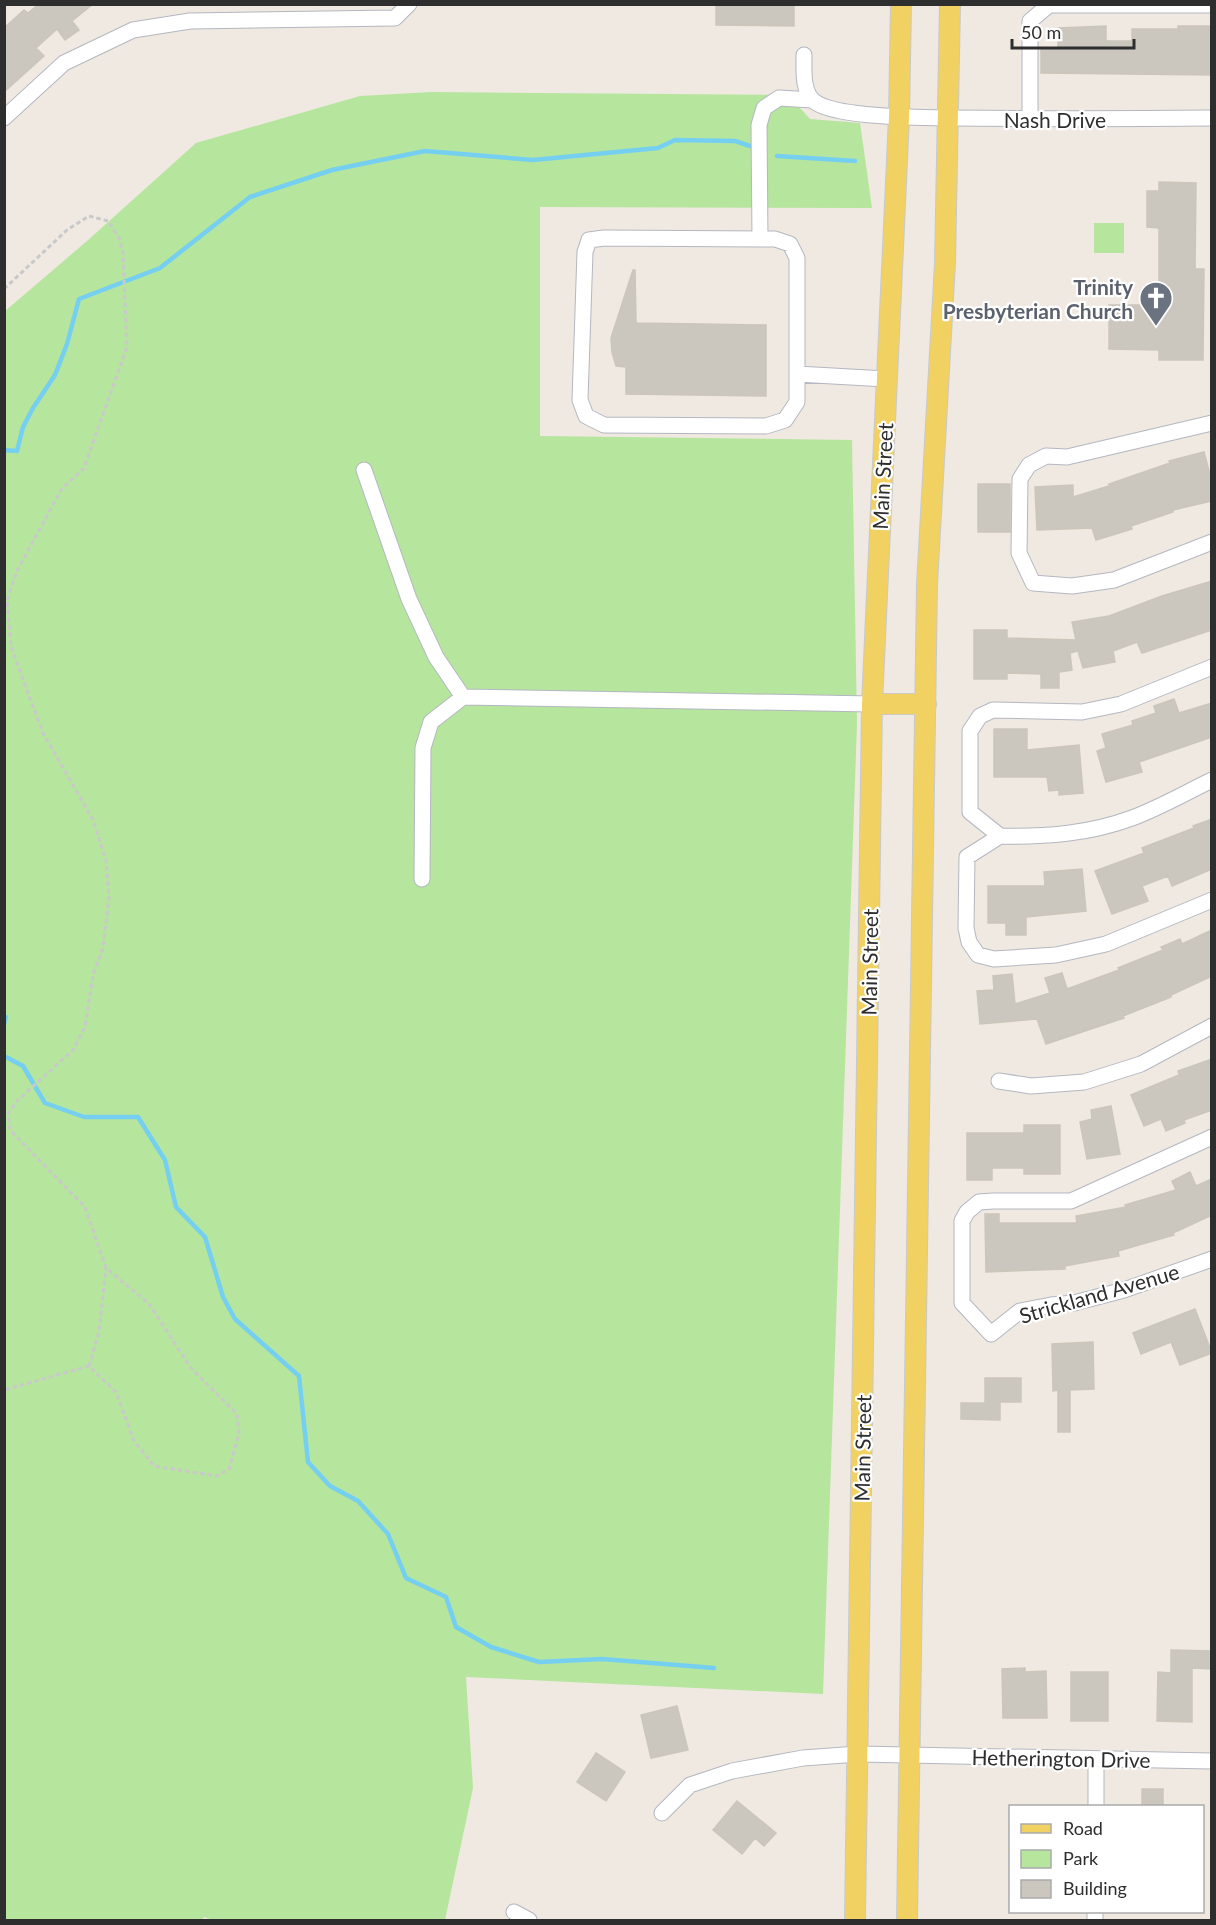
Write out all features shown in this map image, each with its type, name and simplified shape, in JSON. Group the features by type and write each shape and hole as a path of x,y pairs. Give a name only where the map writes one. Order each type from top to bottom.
{"main road":[{"name":"Main Street","path":"855,1920 872,704 899,117 901,4"},
{"path":"907,1920 927,585 945,263 950,4"},
{"path":"872,704 926,704"}],"street":[{"path":"4,118 64,63 133,30 190,21 394,18 409,4"},
{"path":"1030,120 1029,21 1049,5 1212,5"},
{"path":"804,55 805,84 812,100"},
{"name":"Nash Drive","path":"760,239 759,125 764,108 779,98 812,100 826,109 899,117 1030,120 1212,118"},
{"path":"604,238 760,239 775,239 790,244 797,258 796,402 785,420 766,426 604,424 586,416 580,400 585,252 589,240 604,238"},
{"path":"796,374 886,379"},
{"path":"1212,423 1067,457 1046,456 1029,465 1020,479 1019,553 1033,583 1072,586 1114,580 1212,542"},
{"path":"364,470 409,599 436,657 463,697"},
{"path":"1000,836 970,812 970,730 980,716 993,710 1082,712 1121,704 1212,667"},
{"path":"422,879 423,748 431,722 463,697 872,704"},
{"path":"1212,780 1132,818 1081,833 1029,837 1000,836 967,858 966,928 969,942 978,956 994,959 1056,956 1106,944 1212,900"},
{"path":"999,1081 1031,1086 1083,1082 1141,1064 1212,1026"},
{"name":"Strickland Avenue","path":"1212,1137 1071,1201 979,1202 967,1212 962,1221 962,1303 991,1334 1020,1311 1074,1303 1124,1290 1212,1259"},
{"name":"Hetherington Drive","path":"662,1813 690,1785 732,1772 803,1758 858,1754 1212,1761"},
{"path":"1096,1760 1096,1805"},
{"path":"514,1912 529,1920"}],"path":[{"path":"4,289 67,230 89,216 108,220 119,238 123,253 128,347 84,468 61,490 16,571 7,600 11,647 35,711 44,733 93,820 106,860 109,898 103,948 93,975 86,1027 73,1050 17,1101 8,1114 10,1131 85,1207 106,1268 99,1332 89,1366"},
{"path":"89,1366 116,1392 134,1441 154,1466 217,1476 229,1469 239,1433 237,1414 191,1368 149,1304 106,1268"},
{"path":"4,1390 89,1366"}],"green space":[{"path":"432,92 788,95 810,119 860,123 872,208 540,207 540,436 852,440 857,724 823,1694 466,1677 473,1788 445,1920 213,1920 204,1917 202,1920 5,1920 4,312 196,143 360,96"},
{"path":"1094,223 1124,223 1124,253 1094,253"}],"building":[{"path":"39,4 93,4 72,21 79,30 65,40 57,29 36,48 44,56 4,92 4,28 24,10 28,13"},
{"path":"716,4 794,4 794,26 716,25"},
{"path":"1106,26 1106,41 1132,41 1132,29 1212,26 1212,75 1041,73 1041,48 1058,48 1058,28"},
{"name":"Trinity Presbyterian Church","path":"1159,182 1196,183 1195,269 1204,269 1203,360 1159,360 1159,350 1109,349 1109,305 1159,305 1159,228 1147,227 1147,191 1159,191"},
{"path":"633,270 635,270 636,323 766,325 766,396 626,394 626,367 616,366 611,338"},
{"path":"1204,452 1212,482 1212,501 1173,510 1173,512 1131,526 1132,529 1096,540 1092,528 1037,530 1035,487 1073,485 1073,497 1109,486 1109,484 1170,463 1169,461"},
{"path":"978,484 1010,484 1010,532 978,532"},
{"path":"1212,581 1212,630 1142,653 1137,642 1113,651 1115,662 1083,668 1078,651 1070,653 1072,670 1059,672 1059,688 1041,688 1041,674 1007,673 1007,679 974,679 974,630 1007,630 1007,638 1076,640 1072,622 1109,616 1162,596"},
{"path":"1174,699 1179,713 1212,703 1212,737 1139,762 1142,772 1106,782 1097,751 1106,748 1102,734 1133,725 1132,721 1156,713 1154,706"},
{"path":"994,729 1027,729 1027,750 1079,745 1083,793 1059,795 1059,790 1049,791 1047,777 994,777"},
{"path":"1212,819 1212,869 1172,886 1168,876 1142,886 1148,901 1112,914 1095,871 1144,853 1142,848"},
{"path":"1082,869 1086,911 1026,917 1026,935 1006,935 1006,923 988,923 988,886 1045,886 1044,872"},
{"path":"1212,930 1212,976 1171,997 1123,1016 1124,1018 1046,1044 1037,1019 980,1024 977,991 994,990 993,976 1012,974 1015,1004 1050,993 1045,978 1062,973 1067,989 1119,970 1118,968 1163,950 1161,947 1180,939 1182,944"},
{"path":"1212,1059 1212,1110 1184,1120 1185,1123 1166,1131 1161,1119 1144,1126 1131,1095 1179,1075 1178,1071"},
{"path":"1111,1106 1120,1154 1087,1159 1080,1122 1092,1119 1091,1110"},
{"path":"1024,1125 1060,1125 1060,1174 1024,1174 1024,1168 992,1168 992,1180 967,1180 967,1133 1024,1133"},
{"path":"1190,1172 1196,1186 1212,1179 1212,1215 1173,1233 1174,1235 1118,1251 1119,1256 1065,1266 1065,1269 986,1272 985,1214 999,1214 999,1223 1077,1223 1076,1216 1126,1207 1125,1205 1176,1190 1172,1181"},
{"path":"1195,1309 1212,1353 1180,1365 1171,1342 1141,1354 1133,1333"},
{"path":"1093,1342 1094,1389 1070,1390 1070,1432 1058,1432 1058,1390 1053,1391 1052,1344"},
{"path":"985,1378 1021,1378 1021,1402 1000,1402 1000,1420 961,1419 961,1403 985,1403"},
{"path":"1171,1650 1212,1651 1212,1669 1192,1668 1192,1722 1157,1721 1158,1672 1171,1673"},
{"path":"1025,1668 1025,1672 1046,1671 1047,1718 1003,1718 1002,1669"},
{"path":"1071,1672 1108,1672 1108,1721 1071,1721"},
{"path":"677,1706 688,1750 651,1758 641,1715"},
{"path":"596,1753 625,1772 606,1801 577,1782"},
{"path":"1142,1789 1163,1789 1163,1805 1142,1805"},
{"path":"737,1801 776,1833 764,1846 755,1838 742,1854 713,1830"}],"waterway":[{"path":"4,450 17,451 23,427 55,375 67,344 79,299 160,268 250,197 332,170 425,151 533,160 658,148 675,140 735,141 750,146"},
{"path":"777,156 855,161"},
{"path":"4,1016 6,1017 4,1024"},
{"path":"4,1056 23,1066 45,1103 84,1117 138,1117 165,1160 176,1207 205,1237 223,1297 235,1319 299,1376 308,1462 330,1486 358,1501 388,1534 406,1578 446,1597 456,1627 491,1647 539,1662 602,1659 714,1668"}],"place":[{"name":"Trinity Presbyterian Church","path":"1156,327"}]}
